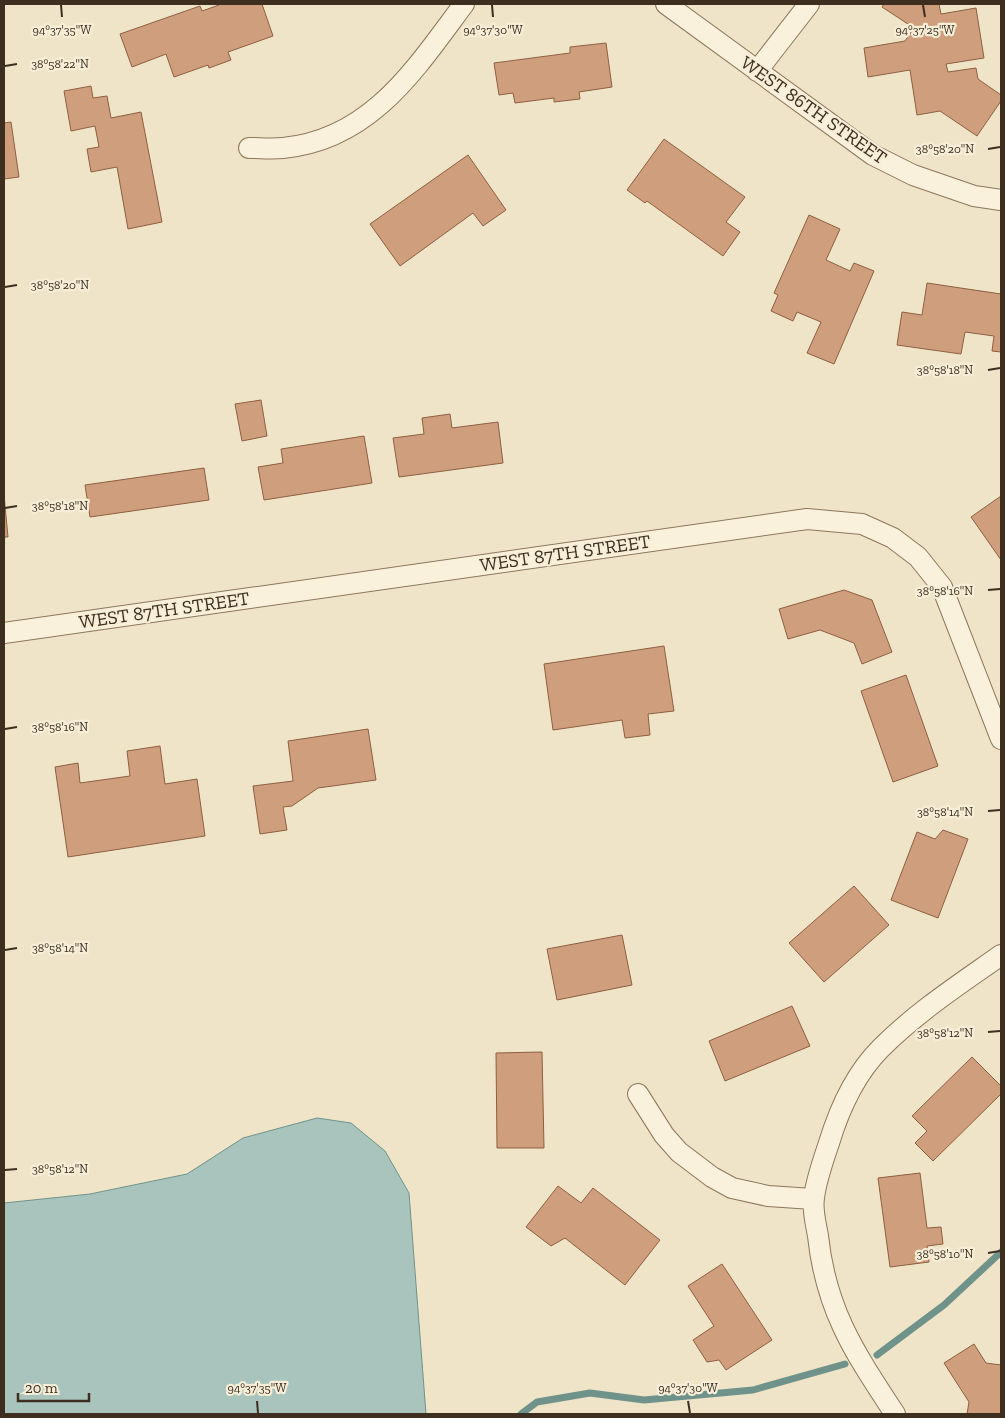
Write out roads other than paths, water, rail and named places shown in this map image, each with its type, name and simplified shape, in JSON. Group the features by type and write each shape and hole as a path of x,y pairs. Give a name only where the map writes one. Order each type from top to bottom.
{"street":[{"path":"248,148 284,148 316,140 344,130 372,113 396,92 464,4"},
{"name":"WEST 86TH STREET","path":"666,4 873,154 913,175 974,196 1001,200"},
{"path":"757,71 809,4"},
{"name":"WEST 87TH STREET","path":"4,633 807,519 862,524 894,538 918,557 942,587 1001,739"},
{"path":"896,1414 841,1326 826,1288 820,1263 814,1199 834,1126 853,1086 866,1067 880,1049 913,1019 1001,955"},
{"path":"638,1094 664,1135 679,1152 712,1177 732,1188 768,1196 814,1199"}],"water":[{"path":"317,1118 351,1123 385,1151 409,1193 426,1414 4,1414 4,1203 90,1194 187,1174 243,1138"}],"waterway":[{"path":"877,1355 944,1305 1001,1252"},
{"path":"521,1414 537,1402 590,1393 644,1400 753,1390 845,1364"}]}
